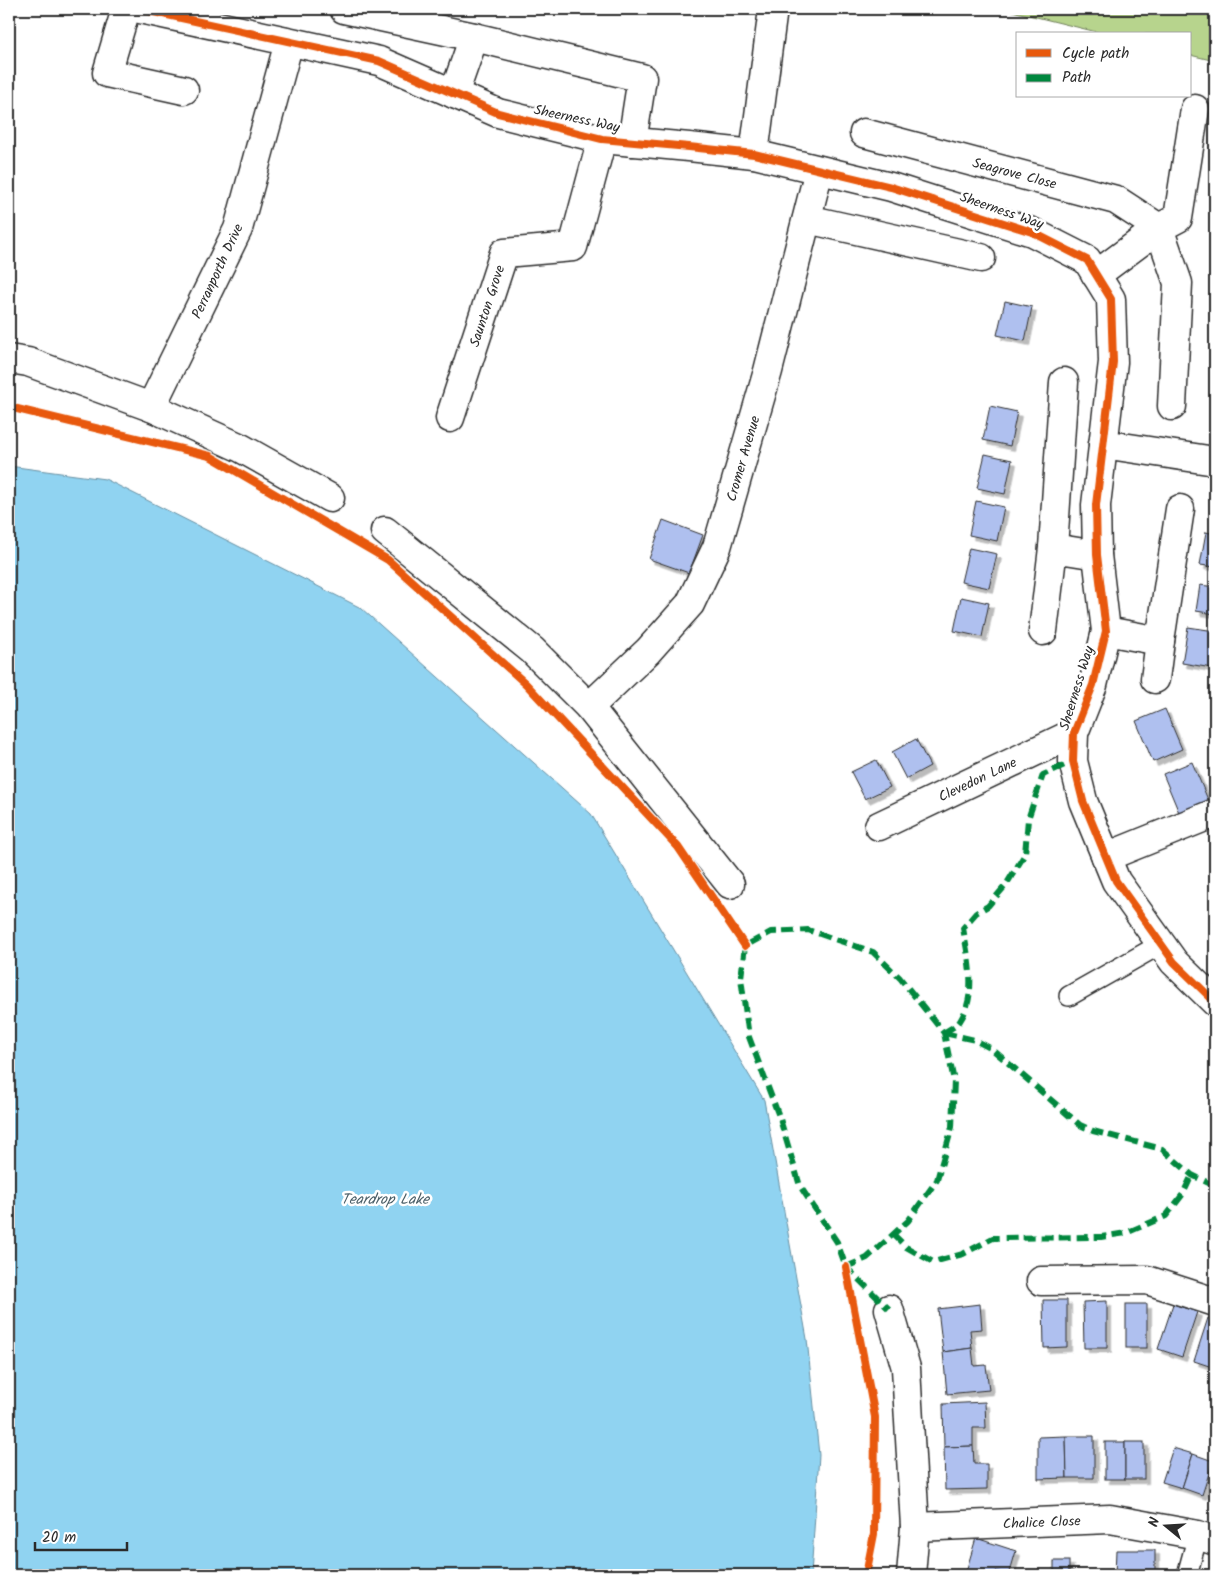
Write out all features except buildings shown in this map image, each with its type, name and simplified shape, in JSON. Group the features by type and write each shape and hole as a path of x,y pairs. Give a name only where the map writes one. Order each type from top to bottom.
{"street":[{"path":"126,9 107,73 184,90"},
{"name":"Sheerness Way","path":"344,9 474,37 642,78 632,142"},
{"path":"754,154 773,9"},
{"name":"Sheerness Way","path":"154,10 379,61 498,113 602,140 754,154 891,187 1032,232 1087,260 1111,299 1113,362 1096,505 1098,555 1106,631 1092,685 1074,733 1073,761 1083,801 1116,881 1174,962 1215,1002"},
{"path":"454,94 474,37"},
{"name":"Perranporth Drive","path":"151,407 238,229 289,42"},
{"path":"1096,275 1159,228 1178,218 1195,109"},
{"name":"Seagrove Close","path":"864,133 1116,200 1159,228"},
{"name":"Saunton Grove","path":"450,418 504,253 573,247 602,140"},
{"name":"Cromer Avenue","path":"589,707 648,651 690,604 717,547 768,371 819,170"},
{"path":"807,219 981,258"},
{"path":"1159,228 1178,283 1172,406"},
{"path":"9,359 28,362 151,407 241,448 330,498"},
{"path":"1044,631 1053,548 1064,382"},
{"path":"1103,444 1215,461"},
{"path":"1155,679 1180,509"},
{"path":"385,531 532,650 589,707 730,884"},
{"path":"1053,548 1098,555"},
{"name":"Sheerness Way","path":"1106,631 1160,641"},
{"name":"Clevedon Lane","path":"879,826 1074,733"},
{"path":"1106,856 1215,813"},
{"path":"1041,1281 1147,1280 1215,1302"},
{"path":"889,1309 906,1368 915,1527 911,1575"},
{"name":"Chalice Close","path":"915,1527 1110,1519 1207,1538"}],"lane":[{"path":"1069,996 1161,944"},
{"path":"1187,1575 1207,1538"}],"green space":[{"path":"1004,9 1215,9 1215,61 1192,55 1192,32 1097,32"}],"water":[{"name":"Teardrop Lake","path":"9,466 105,479 361,608 591,814 764,1100 807,1339 819,1455 811,1575 9,1575"}],"marked path":[{"path":"944,1033 960,1021 969,999 969,963 963,928 976,913 988,906 1006,885 1025,854 1028,819 1043,775 1073,761"},
{"path":"846,1267 867,1258 908,1221 937,1180 952,1127 954,1081 944,1033 900,978 873,952 808,930 771,932 745,946 741,978 749,1037 780,1119 800,1186 837,1242 846,1267 889,1309"},
{"path":"944,1033 975,1040 992,1049 1080,1125 1093,1131 1162,1149 1192,1175 1215,1186"},
{"path":"893,1234 906,1247 933,1262 963,1254 993,1238 1101,1237 1126,1233 1166,1216 1183,1194 1192,1175"}],"cycle path":[{"path":"140,9 379,61 498,113 602,139 754,154 891,187 1032,232 1087,260 1111,299 1113,362 1096,505 1097,555 1106,631 1093,685 1074,733 1073,761 1083,801 1116,881 1174,962 1215,1002"},
{"path":"9,407 210,456 388,560 526,684 678,847 745,946"},
{"path":"846,1267 875,1417 874,1534 866,1575"}]}
